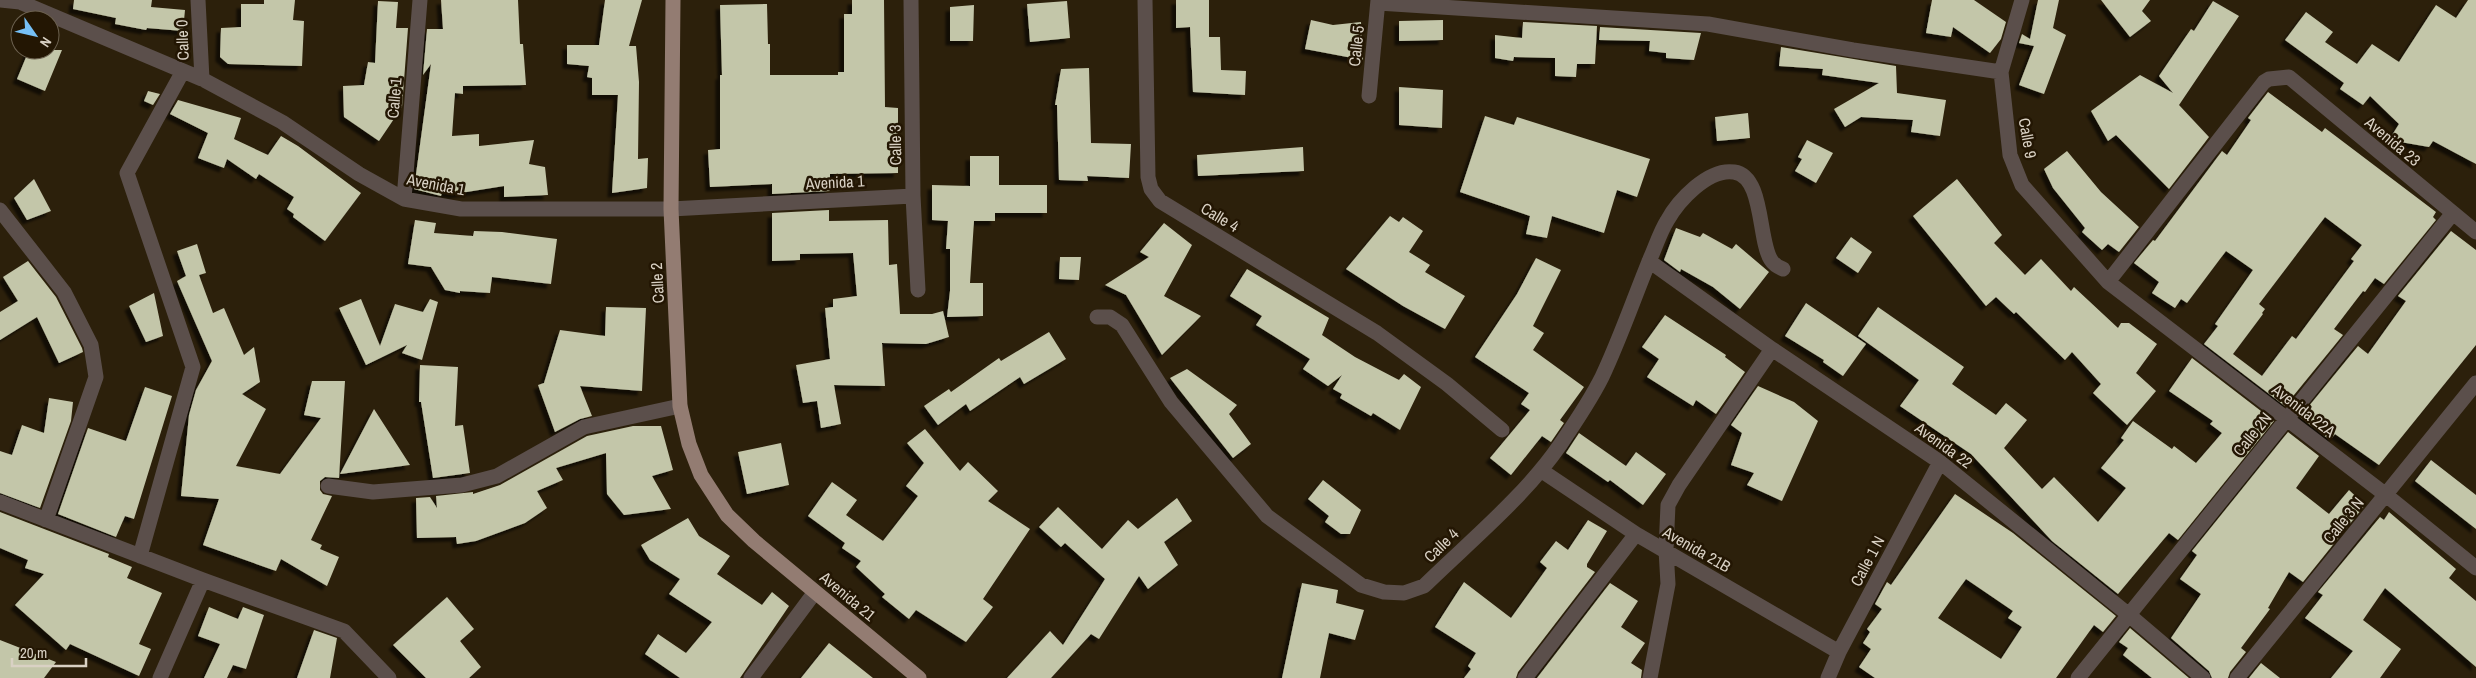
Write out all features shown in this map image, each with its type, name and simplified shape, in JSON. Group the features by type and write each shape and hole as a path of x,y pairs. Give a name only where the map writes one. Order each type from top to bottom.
{"main road":[{"name":"Calle 2","path":"673,0 671,208 680,406 689,444 701,475 727,514 754,541"},
{"name":"Avenida 21","path":"754,541 919,678"}],"street":[{"name":"Avenida 1","path":"0,0 20,1 202,78 282,122 359,174 404,199 461,209 671,208 913,196"},
{"name":"Calle 0","path":"198,0 202,78"},
{"name":"Calle 1","path":"404,199 420,0"},
{"name":"Calle 3","path":"911,0 913,196 918,290"},
{"name":"Calle 4","path":"1145,0 1148,177 1151,189 1160,200 1377,333 1447,384 1502,430"},
{"name":"Calle 9","path":"2022,0 2001,72 2010,155 2022,186 2108,282"},
{"path":"1378,1 1708,24 1853,50 2001,72"},
{"name":"Calle 5","path":"1369,96 1378,1"},
{"path":"140,556 193,367 127,173 183,71"},
{"name":"Avenida 23","path":"2108,282 2264,82 2270,78 2289,77 2476,232"},
{"name":"Calle 4","path":"1097,316 1110,317 1122,325 1171,402 1266,516 1361,585 1384,592 1404,593 1424,586 1542,470 1583,412 1602,377 1666,221 1684,197 1709,177 1732,171 1748,179 1762,224 1766,252 1772,263 1783,269"},
{"path":"0,210 64,292 91,344 96,377 46,520"},
{"name":"Calle 2N","path":"2078,678 2453,213"},
{"name":"Avenida 22","path":"1650,261 1772,349 1940,462 2129,615 2202,678"},
{"name":"Avenida 22A","path":"2108,282 2386,495 2476,568"},
{"path":"1650,678 1668,584 1666,550 1668,505 1679,485 1772,349"},
{"name":"Calle 3 N","path":"2237,678 2476,383"},
{"path":"328,486 373,492 462,485 497,476 584,427 680,406"},
{"name":"Calle 1 N","path":"1828,678 1838,652 1940,462"},
{"name":"Avenida 21B","path":"1542,470 1636,534 1838,652"},
{"path":"0,502 203,580 344,631 389,678"},
{"path":"1525,678 1636,534"},
{"path":"160,678 203,580"},
{"path":"751,678 815,592"}],"building":[{"path":"74,0 152,0 151,7 185,10 183,31 147,28 146,30 115,24 116,18 73,9"},
{"path":"264,0 295,0 293,20 304,21 302,66 228,64 220,57 221,28 241,27 241,4 264,4"},
{"path":"441,0 518,0 520,44 523,44 526,85 463,86 463,94 455,93 452,136 479,134 479,146 534,140 529,164 545,167 548,195 504,197 504,186 454,194 442,192 441,196 414,189 431,64 423,75 427,29 443,29"},
{"path":"605,0 642,0 629,46 636,46 639,82 638,159 648,158 647,188 612,193 618,95 592,95 592,78 587,77 589,66 567,64 567,45 599,45"},
{"path":"852,0 884,0 885,107 898,108 898,173 830,174 830,191 772,194 772,184 710,187 708,150 720,149 720,75 722,75 720,5 767,4 770,75 838,75 838,72 844,72 844,14 852,14"},
{"path":"1176,0 1209,0 1209,37 1220,37 1221,70 1246,71 1245,95 1193,92 1190,27 1176,28"},
{"path":"1932,0 1974,0 2006,22 2001,39 1990,53 1953,27 1951,37 1926,33"},
{"path":"2038,0 2059,0 2053,28 2066,35 2044,94 2019,85 2034,46 2019,43 2022,34 2030,39"},
{"path":"2101,0 2150,0 2142,11 2151,21 2130,37"},
{"path":"2468,0 2476,0 2476,164 2433,141 2429,147 2389,140 2399,124 2370,96 2363,105 2340,89 2344,83 2285,40 2306,12 2333,32 2325,42 2357,64 2372,44 2399,62 2436,5 2456,18"},
{"path":"378,1 398,2 396,28 408,28 402,107 379,141 344,117 343,86 364,85 368,62 375,63"},
{"path":"1067,1 1070,38 1030,42 1027,4"},
{"path":"2213,1 2239,16 2179,105 2209,137 2169,189 2116,135 2108,141 2091,111 2140,75 2173,93 2159,76 2191,29 2194,31"},
{"path":"974,5 973,41 950,41 950,7"},
{"path":"1311,20 1333,25 1361,22 1363,60 1305,49"},
{"path":"1443,20 1443,40 1399,41 1399,21"},
{"path":"1523,22 1597,26 1595,64 1577,64 1576,77 1555,76 1555,58 1514,57 1513,61 1495,58 1495,35 1522,38"},
{"path":"1600,27 1701,33 1694,60 1666,58 1666,53 1649,51 1650,41 1599,40"},
{"path":"1781,47 1896,66 1897,93 1946,100 1940,136 1911,132 1913,120 1861,117 1845,127 1834,109 1879,83 1822,75 1823,69 1779,66"},
{"path":"25,60 58,60 45,91 17,79"},
{"path":"1089,68 1091,143 1131,144 1129,178 1087,176 1088,181 1059,180 1057,105 1055,105 1061,69"},
{"path":"1399,87 1443,90 1442,128 1399,125"},
{"path":"148,91 160,94 153,105 144,101"},
{"path":"2268,92 2322,132 2325,128 2436,212 2433,217 2436,220 2384,284 2375,278 2365,292 2363,291 2334,329 2343,335 2285,406 2204,344 2218,326 2215,324 2253,270 2226,251 2187,303 2181,299 2175,308 2152,293 2159,282 2134,263 2153,240 2155,241 2222,151 2227,155 2251,120 2248,118","holes":["2325,217 2362,245 2351,259 2354,261 2296,339 2292,336 2262,376 2233,354 2263,314 2265,309 2259,304"]},
{"path":"178,100 241,118 234,139 268,155 281,136 298,146 361,193 325,241 293,217 294,214 287,209 294,197 259,174 256,179 227,159 224,168 198,158 208,133 170,114"},
{"path":"1748,113 1750,138 1717,141 1715,117"},
{"path":"1485,116 1514,125 1517,117 1650,159 1637,197 1617,190 1604,233 1552,216 1547,238 1526,234 1530,216 1460,192"},
{"path":"1807,140 1833,153 1816,183 1795,171 1802,159 1798,157"},
{"path":"1303,147 1304,171 1198,176 1197,155"},
{"path":"2067,151 2101,192 2139,227 2119,252 2108,244 2102,250 2082,232 2085,228 2053,188 2044,169"},
{"path":"970,156 999,156 999,185 1047,185 1047,213 995,213 995,221 974,221 970,283 983,283 983,316 947,317 950,291 950,249 946,249 948,221 932,220 932,185 970,186"},
{"path":"34,179 51,211 27,220 14,198"},
{"path":"1957,179 2002,235 1994,243 2025,275 2041,259 2071,291 2074,287 2118,328 2121,323 2129,323 2157,344 2136,373 2156,391 2127,425 2093,393 2101,384 2072,352 2065,360 2016,312 2014,314 1996,297 1986,306 1913,216"},
{"path":"829,210 829,221 888,220 889,265 897,264 900,314 932,314 943,311 949,337 926,344 882,343 885,386 834,385 841,424 821,428 817,401 803,403 796,365 830,359 825,308 833,307 833,299 857,296 853,253 800,254 800,260 772,261 772,213"},
{"path":"1390,216 1399,222 1403,217 1423,231 1409,252 1430,265 1425,272 1465,296 1445,329 1403,306 1346,269"},
{"path":"415,220 436,223 434,233 473,236 474,231 502,232 557,239 551,284 492,277 490,293 460,291 460,293 445,290 431,267 408,264"},
{"path":"1164,223 1192,245 1164,296 1201,316 1162,355 1126,295 1105,285 1149,257 1140,252"},
{"path":"1676,228 1700,237 1703,233 1732,249 1736,244 1769,272 1740,309 1713,287 1681,269 1680,272 1664,260"},
{"path":"2451,231 2476,250 2476,345 2379,465 2335,434 2330,440 2300,417 2358,346 2368,354 2406,301 2398,296"},
{"path":"1851,237 1872,252 1858,273 1836,258"},
{"path":"197,244 206,273 199,275 213,313 224,308 244,355 254,347 260,382 242,394 266,409 236,466 280,474 321,418 304,415 312,381 345,381 339,478 325,477 320,481 320,490 323,494 332,496 311,540 322,545 320,549 339,557 327,586 281,559 276,571 203,545 219,499 181,496 189,415 196,390 212,361 177,281 186,276 177,251"},
{"path":"1060,257 1081,257 1079,280 1059,279"},
{"path":"1536,258 1561,270 1533,326 1544,333 1533,350 1584,387 1560,420 1564,423 1551,442 1542,436 1511,475 1490,458 1530,410 1521,404 1529,393 1475,357 1517,294"},
{"path":"28,261 56,297 82,348 83,352 59,363 37,317 0,340 0,312 18,301 3,277"},
{"path":"1247,269 1329,318 1322,335 1355,357 1399,380 1404,374 1421,387 1400,430 1373,413 1371,416 1340,398 1342,394 1333,389 1342,375 1328,386 1303,369 1310,359 1256,325 1262,316 1230,296"},
{"path":"154,293 163,336 146,342 129,306"},
{"path":"361,299 380,346 395,304 423,312 430,299 438,302 422,360 402,353 407,345 366,365 339,308"},
{"path":"1806,303 1866,344 1843,376 1823,362 1824,360 1785,336"},
{"path":"606,307 646,308 642,391 580,386 592,416 580,419 555,432 538,385 544,383 560,330 605,336"},
{"path":"1878,307 1964,367 1952,384 1996,415 2006,403 2027,420 2004,448 2042,489 2054,477 2098,522 2126,488 2101,468 2124,440 2121,438 2133,421 2172,449 2174,446 2196,463 2222,433 2210,424 2213,421 2169,391 2192,358 2274,421 2178,540 2169,533 2118,594 2052,541 1971,454 1900,406 1919,380 1858,336"},
{"path":"1665,315 1726,355 1725,357 1745,372 1716,414 1696,400 1693,406 1647,377 1659,359 1642,347"},
{"path":"1049,332 1066,359 1024,384 1020,377 970,411 966,404 938,425 924,406 949,389 951,392 999,358 1001,361"},
{"path":"420,365 458,367 455,426 463,425 470,473 433,478 421,402 419,402"},
{"path":"1187,369 1237,405 1229,414 1251,444 1233,458 1170,378"},
{"path":"1758,386 1794,402 1818,421 1782,501 1747,485 1754,473 1731,465 1742,433 1731,425"},
{"path":"145,387 172,396 134,519 125,516 116,537 58,514 88,428 126,441"},
{"path":"49,398 73,402 71,421 40,508 0,493 0,451 12,455 22,425 44,433"},
{"path":"374,409 410,465 340,474"},
{"path":"633,426 661,426 673,470 652,476 671,509 624,515 607,494 606,453 556,468 563,480 537,491 547,508 525,523 476,541 457,544 456,537 417,538 416,498 430,497 437,508 436,496 473,492 473,494 500,485 587,436"},
{"path":"925,429 960,471 968,462 998,491 988,501 1030,529 983,599 993,607 966,642 916,610 909,619 882,597 885,594 856,567 861,561 842,548 845,543 808,516 832,482 857,500 846,515 883,541 918,496 906,486 924,463 907,443"},
{"path":"2288,432 2319,456 2296,488 2329,514 2349,490 2365,505 2303,582 2289,572 2268,608 2270,609 2241,648 2246,652 2230,672 2228,678 2212,678 2209,671 2171,638 2201,594 2180,579 2197,555 2192,551"},
{"path":"1579,433 1626,466 1636,452 1666,474 1643,505 1610,480 1608,482 1566,453"},
{"path":"781,443 789,485 747,494 738,452"},
{"path":"2431,460 2476,495 2476,529 2415,481"},
{"path":"1323,480 1361,510 1350,534 1341,534 1325,522 1329,516 1308,499"},
{"path":"1955,494 2013,533 2116,616 2103,632 2094,625 2056,678 1875,678 1859,667 1871,649 1863,643 1870,632 1867,629 1882,609 1875,604 1887,582 1891,585","holes":["1966,579 2013,611 2008,618 2022,627 2001,659 1938,618"]},
{"path":"1177,498 1192,521 1164,542 1178,565 1148,589 1139,576 1099,639 1091,634 1051,678 1007,678 1050,631 1063,645 1105,579 1065,543 1061,547 1039,527 1058,507 1102,549 1128,520 1138,529"},
{"path":"0,512 109,554 108,557 132,567 127,578 162,593 139,644 151,649 139,676 70,644 66,650 15,605 44,574 25,568 28,560 0,548"},
{"path":"2389,512 2456,569 2449,578 2476,601 2476,667 2385,588 2363,620 2401,649 2380,678 2331,678 2353,651 2305,618 2323,595 2318,592 2380,517 2384,520"},
{"path":"688,518 699,536 730,556 717,574 762,605 772,592 789,606 740,678 680,678 645,654 658,634 686,653 712,622 669,594 680,579 650,560 641,545"},
{"path":"1588,520 1607,531 1587,564 1587,567 1595,572 1518,672 1516,678 1464,678 1471,669 1468,666 1476,653 1435,627 1464,582 1511,618 1547,568 1540,562 1556,541 1568,550"},
{"path":"1302,583 1338,590 1336,603 1364,610 1355,640 1329,633 1320,678 1282,678"},
{"path":"1610,583 1638,601 1621,627 1645,643 1631,663 1642,670 1641,678 1537,678"},
{"path":"447,597 474,629 460,641 481,667 469,678 426,678 393,645"},
{"path":"209,607 238,619 243,607 264,615 246,669 233,665 227,678 204,678 220,644 198,636"},
{"path":"2130,628 2189,678 2152,678 2123,655 2128,648 2119,642"},
{"path":"314,630 337,638 330,678 297,678"},
{"path":"0,640 56,662 44,678 0,678"},
{"path":"829,643 873,678 801,678"},
{"path":"2261,663 2280,678 2249,678"}]}
